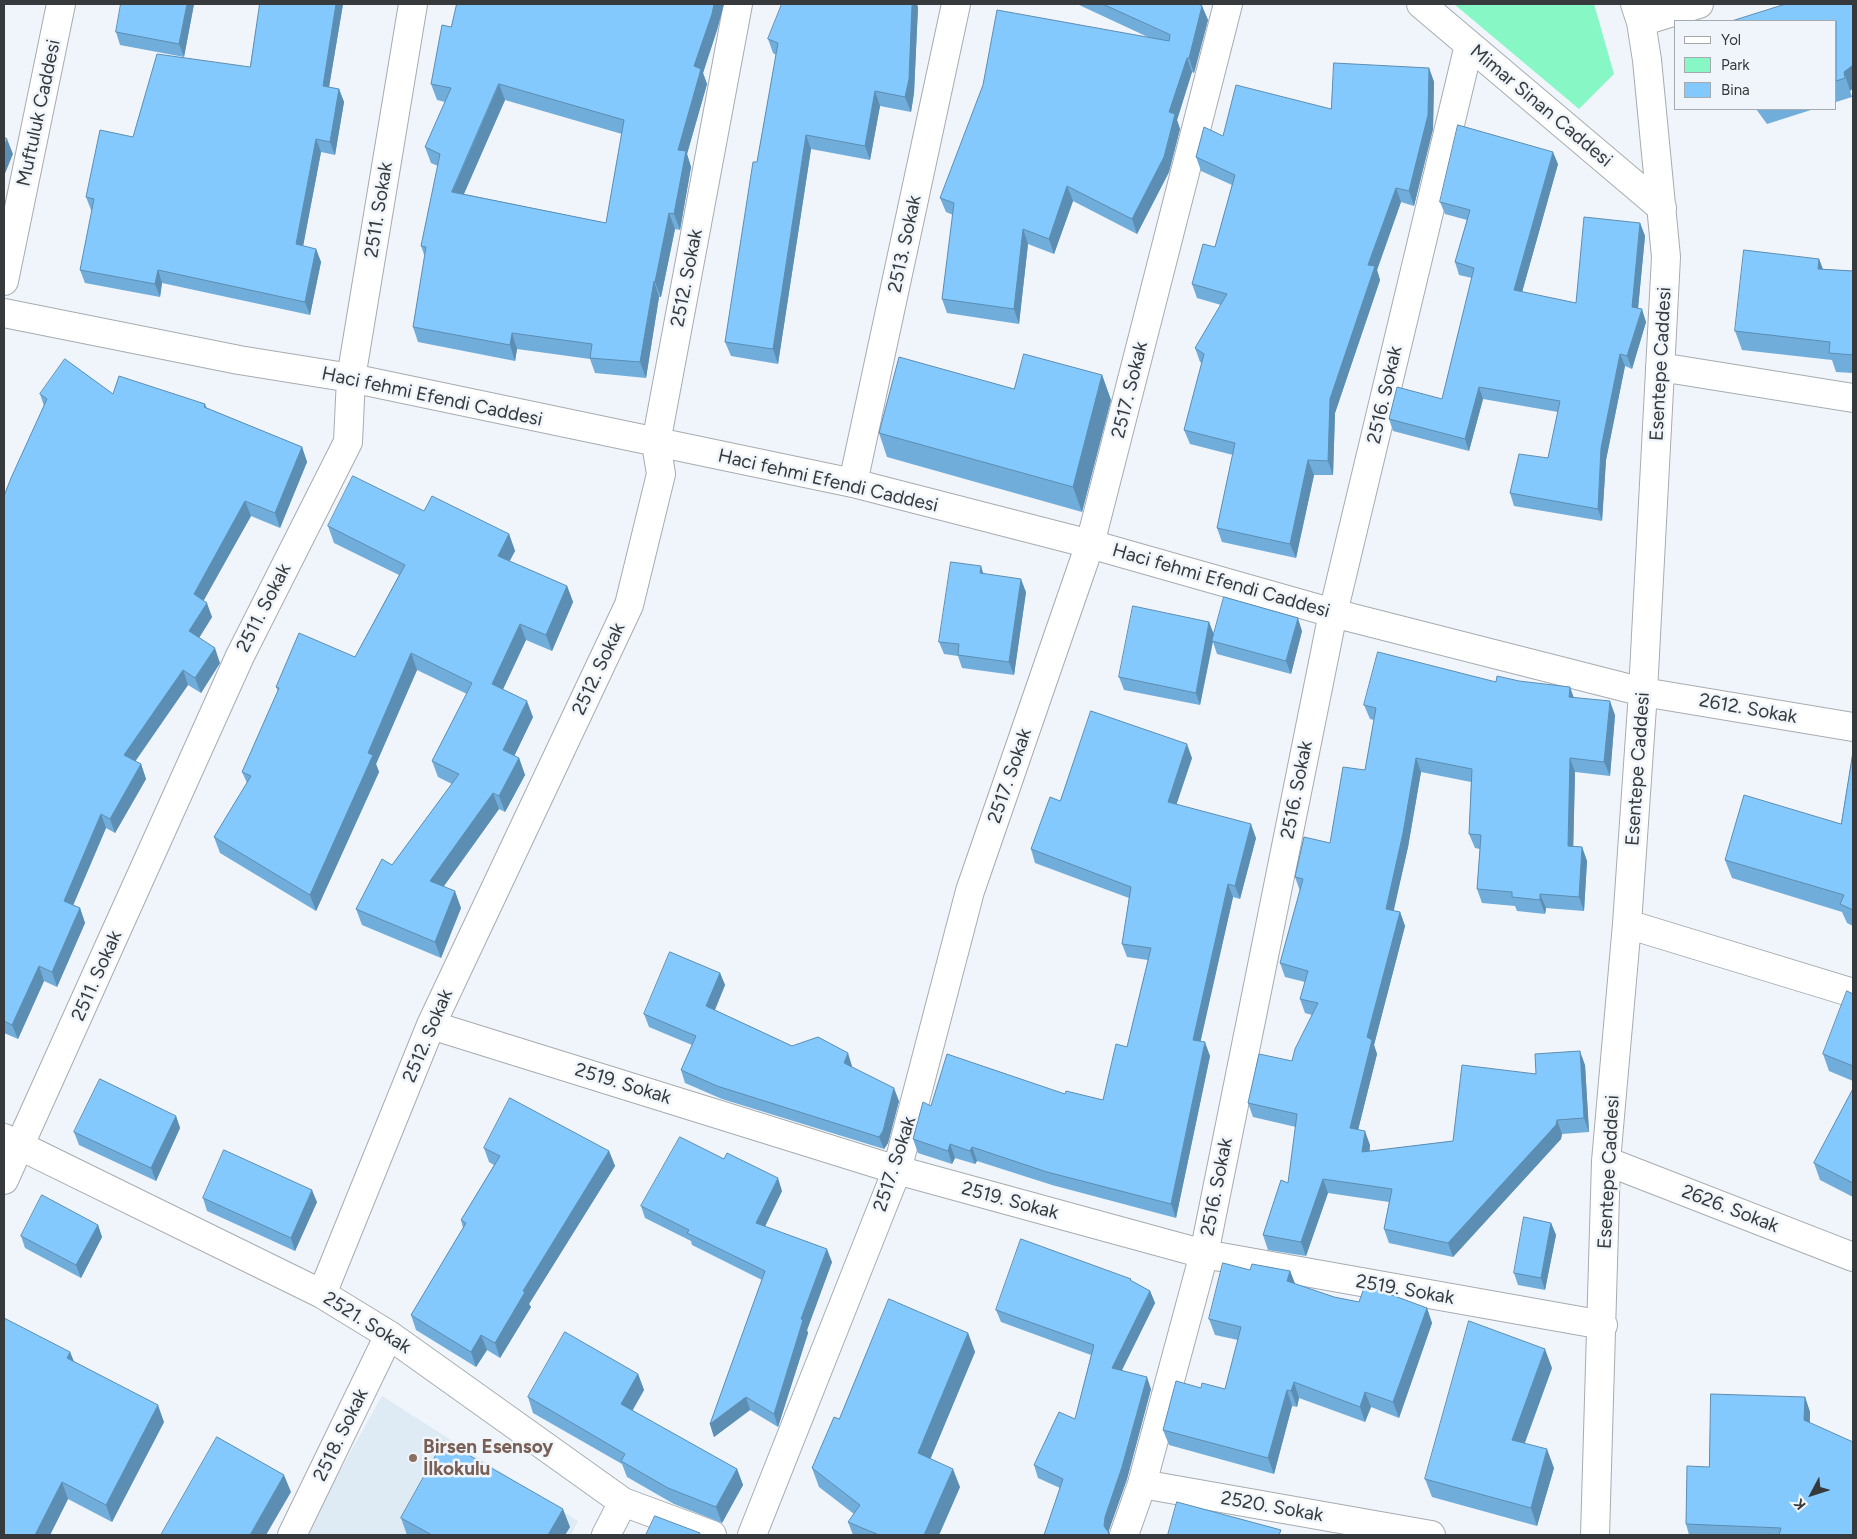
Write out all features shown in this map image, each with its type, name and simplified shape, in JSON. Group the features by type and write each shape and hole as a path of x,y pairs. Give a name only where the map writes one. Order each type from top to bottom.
{"street":[{"name":"Muftuluk Caddesi","path":"4,281 62,4"},
{"name":"2511. Sokak","path":"4,1180 12,1142 240,656 348,442 351,378 413,4"},
{"name":"2512. Sokak","path":"322,1294 431,1024 629,605 661,474 656,444 738,4"},
{"name":"2513. Sokak","path":"853,484 956,4"},
{"name":"2517. Sokak","path":"752,1535 897,1170 970,891 1090,544 1228,4"},
{"name":"Mimar Sinan Caddesi","path":"1422,4 1662,208"},
{"path":"1638,13 1699,4"},
{"name":"Esentepe Caddesi","path":"1595,1535 1603,1325 1606,1161 1627,924 1643,692 1666,257 1647,60 1638,13"},
{"name":"2516. Sokak","path":"1124,1535 1142,1484 1204,1254 1333,613 1469,45"},
{"name":"Haci fehmi Efendi Caddesi","path":"4,313 239,360 351,378 656,444 853,484 1090,544 1333,613 1643,692"},
{"path":"1660,367 1853,398"},
{"name":"2612. Sokak","path":"1643,692 1853,727"},
{"path":"1627,924 1853,992"},
{"name":"2519. Sokak","path":"431,1024 897,1170 1204,1254 1603,1325"},
{"name":"2521. Sokak","path":"12,1142 322,1294 389,1335 623,1502 712,1535"},
{"name":"2626. Sokak","path":"1606,1161 1853,1257"},
{"name":"2518. Sokak","path":"292,1535 389,1335"},
{"name":"2520. Sokak","path":"1142,1484 1431,1535"},
{"path":"606,1535 623,1502"}],"shaded area":[{"name":"Birsen Esensoy İlkokulu","path":"382,1396 578,1521 571,1535 304,1535"}],"green space":[{"path":"1454,4 1594,4 1614,74 1579,109"}],"building":[{"path":"121,4 187,4 179,44 116,32"},
{"path":"260,4 336,4 323,86 339,89 330,142 316,139 296,244 316,249 305,302 158,270 155,284 80,270 94,199 86,197 100,130 133,137 157,54 250,67"},
{"path":"457,4 714,4 694,66 701,69 678,150 686,151 674,214 669,213 654,281 640,362 590,358 592,344 512,333 510,345 413,327 426,247 421,246 440,154 425,147 451,88 431,84 442,25 451,27","holes":["499,84 624,120 606,223 452,192"]},
{"path":"782,4 912,4 909,79 905,97 875,91 865,146 806,135 773,349 725,342 753,162 757,162 778,43 768,39"},
{"path":"1103,4 1198,4 1202,6 1189,58 1187,58 1169,112 1175,114 1164,157 1132,219 1067,186 1049,239 1023,229 1014,309 942,299 954,203 940,198 983,85 997,10 1169,41 1170,35"},
{"path":"1786,4 1853,4 1853,65 1844,72 1845,78 1837,81 1837,20 1735,20"},
{"path":"1334,63 1429,68 1428,115 1409,191 1396,188 1368,265 1375,266 1330,399 1328,461 1308,460 1290,544 1217,528 1235,443 1184,430 1204,354 1195,348 1227,294 1192,284 1203,244 1215,247 1235,175 1196,157 1204,127 1223,136 1236,85 1331,109"},
{"path":"1458,125 1553,152 1514,290 1576,303 1584,217 1640,223 1632,307 1642,309 1627,356 1620,354 1601,448 1598,509 1510,493 1519,454 1548,458 1560,401 1479,387 1465,439 1389,419 1397,387 1442,399 1474,268 1455,262 1470,210 1440,202"},
{"path":"1744,250 1819,259 1818,269 1853,271 1853,355 1829,353 1830,342 1735,331"},
{"path":"1024,354 1102,375 1073,487 879,433 899,357 1014,389"},
{"path":"65,359 113,394 119,376 205,404 204,407 302,447 275,513 245,501 194,594 207,603 189,631 215,648 195,678 183,670 124,755 141,764 110,819 101,814 64,901 80,908 52,972 39,966 12,1025 4,1021 4,496 47,399 40,394"},
{"path":"353,476 424,511 432,496 509,534 498,556 567,586 546,635 520,624 492,684 527,701 503,750 519,758 499,796 493,793 430,881 455,891 435,942 356,909 382,859 392,865 459,774 432,761 472,683 411,653 368,753 373,755 310,895 214,837 251,776 242,772 279,688 276,687 299,633 355,657 405,565 328,526"},
{"path":"951,562 981,566 980,573 1021,579 1009,662 958,655 959,644 939,642"},
{"path":"1224,597 1298,618 1286,661 1212,641"},
{"path":"1133,606 1209,622 1196,693 1119,677"},
{"path":"1378,652 1496,682 1497,676 1519,681 1570,687 1569,697 1610,701 1604,762 1570,758 1568,846 1582,847 1579,897 1540,894 1540,900 1512,897 1512,892 1477,889 1481,835 1469,834 1472,769 1416,758 1403,833 1386,909 1400,912 1367,1037 1372,1040 1350,1128 1365,1131 1362,1152 1453,1141 1462,1065 1536,1074 1535,1054 1580,1051 1584,1118 1557,1120 1556,1125 1448,1243 1384,1229 1392,1189 1323,1179 1301,1242 1263,1235 1281,1180 1288,1183 1297,1114 1248,1103 1259,1054 1292,1061 1295,1049 1318,1003 1300,999 1308,971 1280,963 1303,879 1295,877 1304,837 1330,843 1343,767 1365,770 1376,708 1364,705"},
{"path":"1091,711 1187,744 1168,802 1251,824 1235,886 1228,884 1193,1040 1205,1042 1171,1204 1047,1172 972,1147 970,1151 950,1144 948,1151 913,1139 923,1102 931,1106 947,1054 1065,1094 1066,1091 1103,1100 1116,1044 1127,1047 1151,948 1122,944 1131,887 1031,849 1050,797 1060,801"},
{"path":"1853,752 1853,910 1840,904 1844,895 1725,860 1744,795 1841,824"},
{"path":"670,952 720,973 706,1006 792,1046 818,1037 848,1053 844,1063 894,1088 883,1131 879,1137 717,1086 681,1070 696,1036 644,1014"},
{"path":"1847,991 1853,994 1853,1066 1823,1054"},
{"path":"100,1079 176,1116 151,1168 74,1132"},
{"path":"1853,1089 1853,1183 1814,1163"},
{"path":"510,1098 609,1151 523,1291 525,1292 495,1343 481,1335 471,1352 411,1315 466,1223 461,1220 500,1156 484,1148"},
{"path":"680,1137 724,1159 727,1153 778,1178 756,1223 827,1249 801,1319 803,1320 774,1414 746,1397 710,1424 765,1271 687,1233 689,1230 641,1206"},
{"path":"224,1150 312,1190 291,1238 203,1198"},
{"path":"42,1195 98,1225 76,1265 21,1236"},
{"path":"1524,1217 1551,1223 1541,1278 1514,1273"},
{"path":"1021,1239 1131,1279 1150,1291 1112,1368 1147,1377 1122,1467 1105,1517 1104,1526 1109,1533 1108,1535 1044,1535 1063,1479 1034,1465 1059,1412 1075,1419 1094,1345 996,1310"},
{"path":"1223,1263 1250,1270 1252,1264 1290,1271 1287,1281 1334,1297 1359,1302 1365,1285 1427,1308 1393,1402 1365,1392 1360,1407 1294,1382 1291,1391 1287,1390 1268,1458 1163,1430 1176,1381 1201,1388 1202,1383 1225,1389 1241,1327 1209,1319"},
{"path":"889,1299 968,1333 918,1453 953,1469 924,1535 879,1535 848,1522 860,1505 812,1468 834,1417 839,1419"},
{"path":"4,1318 70,1352 67,1358 158,1405 106,1505 62,1482 35,1535 4,1535"},
{"path":"1469,1321 1545,1349 1512,1440 1547,1449 1531,1508 1425,1479"},
{"path":"565,1332 638,1374 621,1404 737,1469 716,1507 668,1488 621,1461 625,1454 528,1397"},
{"path":"1711,1394 1805,1397 1804,1420 1853,1442 1853,1535 1779,1535 1781,1528 1686,1524 1687,1466 1709,1467"},
{"path":"217,1437 284,1475 250,1535 161,1535"},
{"path":"444,1441 563,1509 548,1535 432,1535 401,1518"},
{"path":"1177,1502 1281,1530 1279,1535 1168,1535"},
{"path":"655,1516 700,1533 699,1535 646,1535"}],"place":[{"name":"Birsen Esensoy İlkokulu","path":"413,1458"}]}
